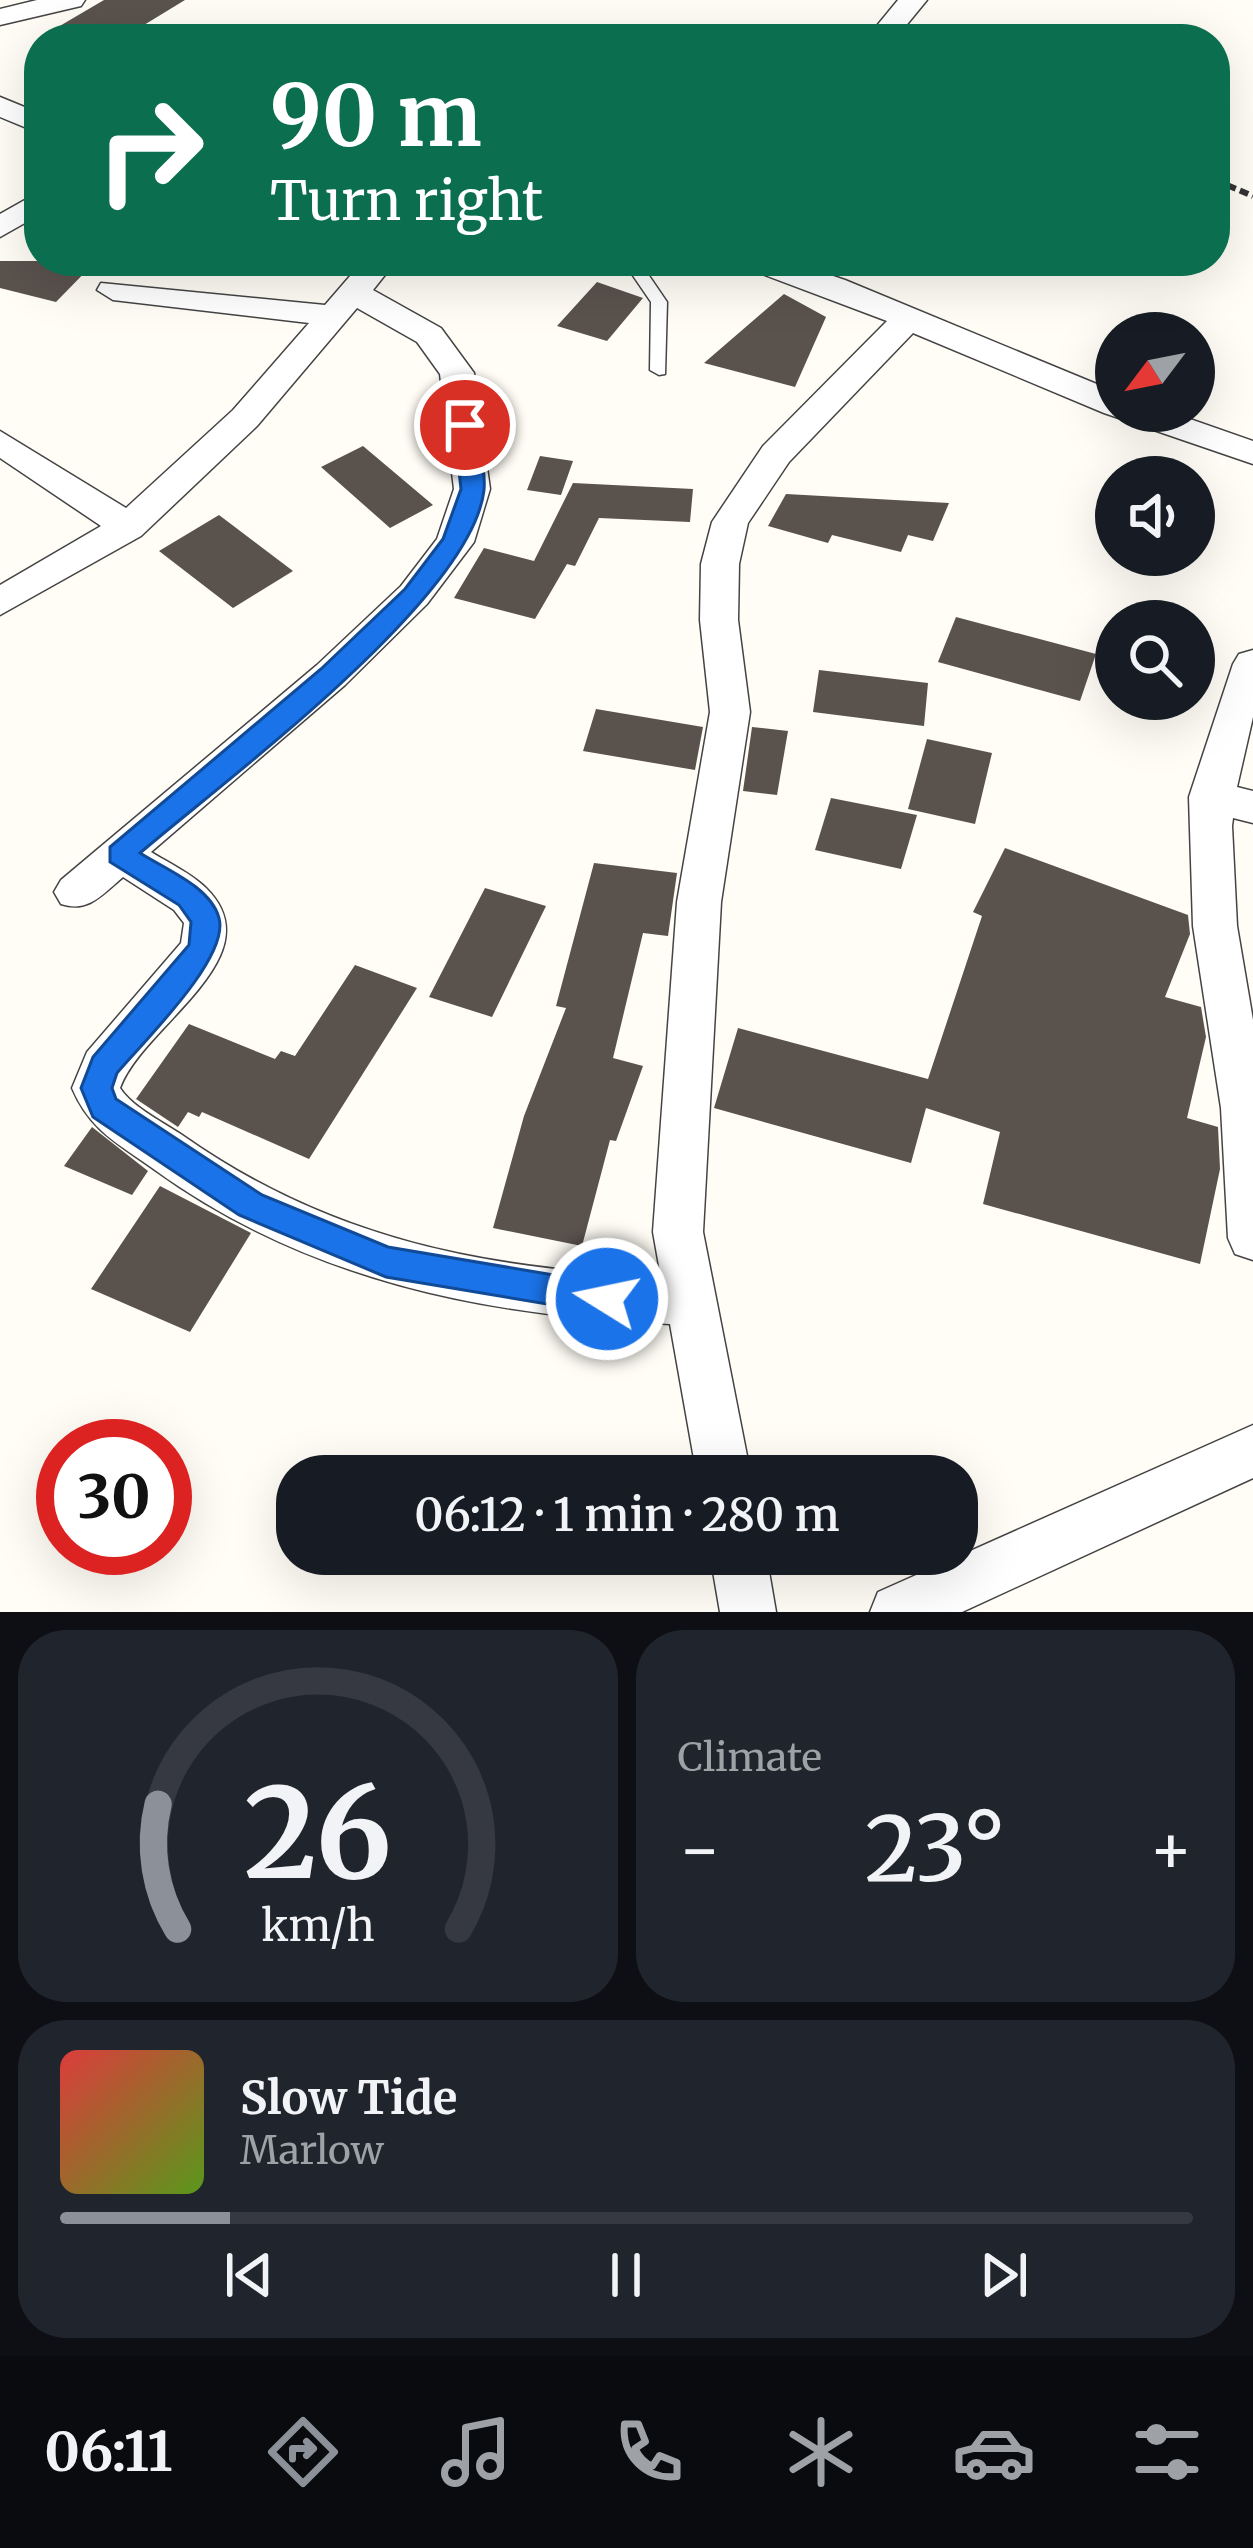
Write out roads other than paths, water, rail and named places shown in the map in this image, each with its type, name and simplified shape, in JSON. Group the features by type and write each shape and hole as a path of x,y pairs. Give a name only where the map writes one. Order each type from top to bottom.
{"street":[{"path":"0,17 71,0"},
{"path":"893,24 913,0"},
{"path":"0,602 128,527 245,418 368,276"},
{"path":"797,276 1095,396"},
{"path":"76,892 331,675 414,595 455,542 472,489 458,373 428,335 346,304 113,290"},
{"path":"720,1455 687,1301 678,1232 699,902 730,712 719,620 720,564 730,522 776,454 907,320"},
{"path":"1192,432 1253,453"},
{"path":"0,442 128,527"},
{"path":"1253,664 1231,713 1232,802 1209,887 1243,1095 1253,1238"},
{"path":"120,854 189,898 206,920 203,949 104,1066 96,1088 104,1107 250,1205 386,1262 607,1299 687,1301"},
{"path":"898,1612 1253,1451"},
{"path":"742,1575 748,1612"}],"lane":[{"path":"642,276 658,302 659,370"}]}
